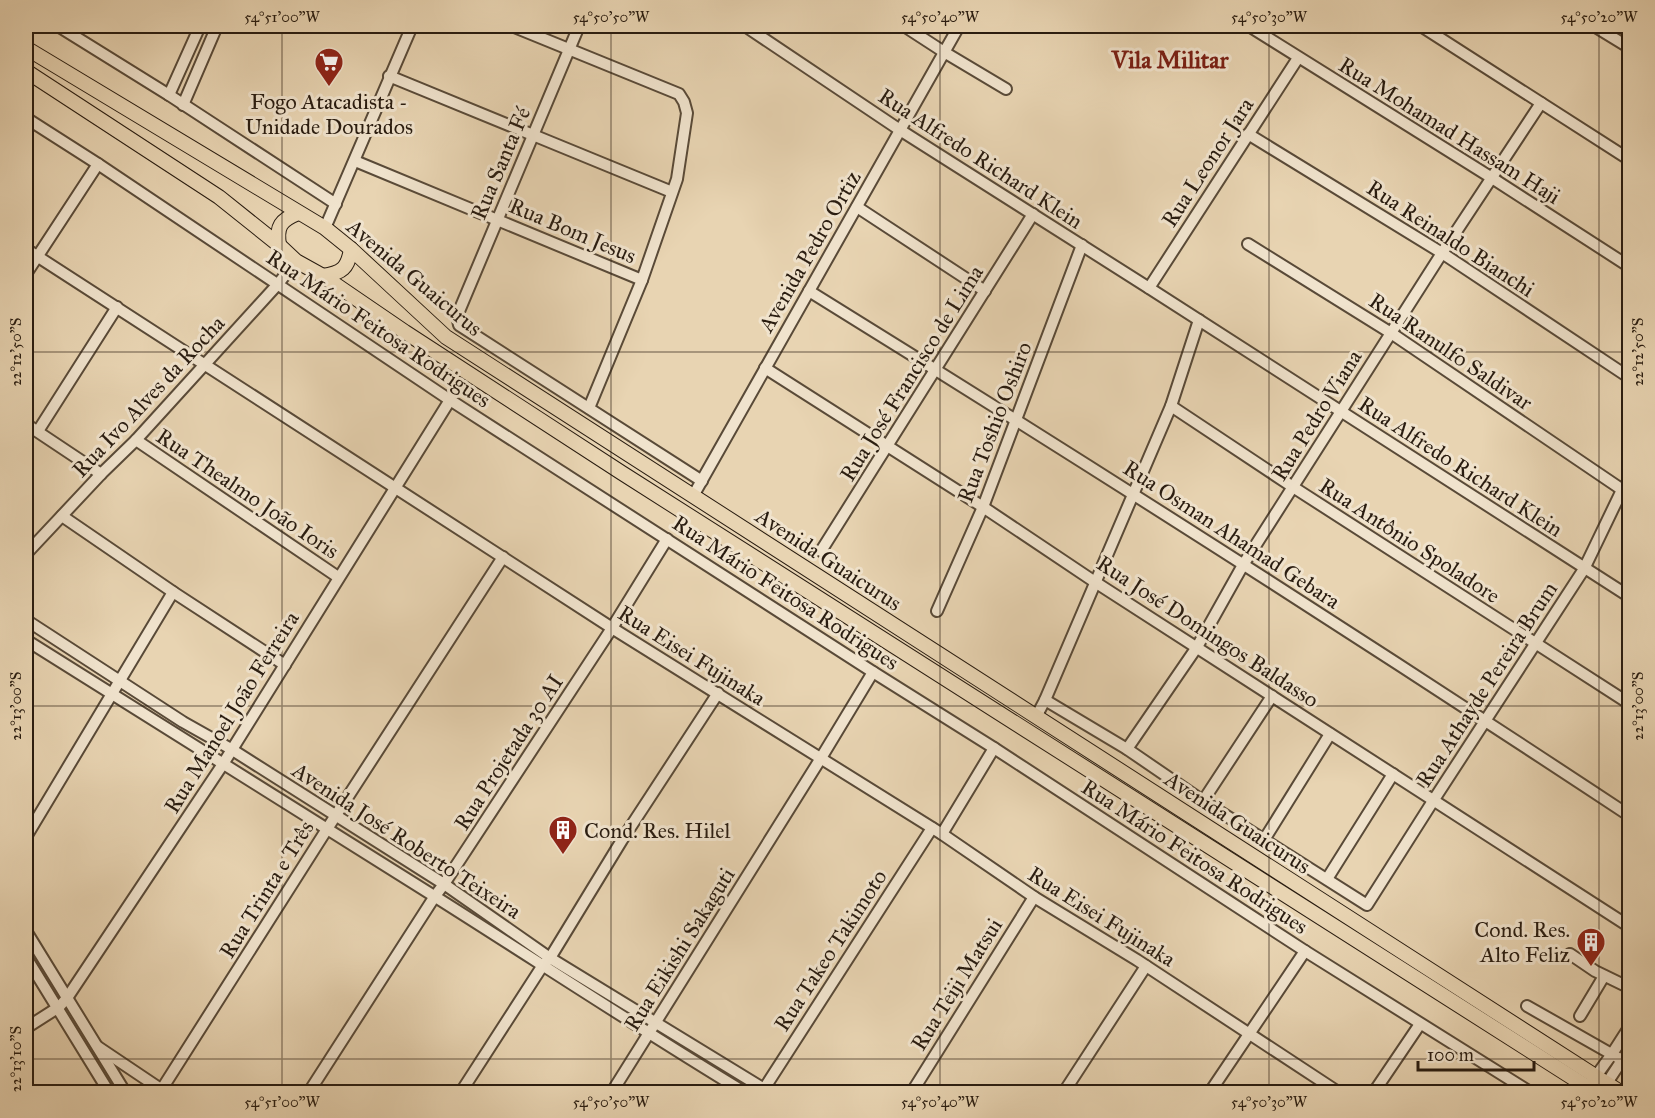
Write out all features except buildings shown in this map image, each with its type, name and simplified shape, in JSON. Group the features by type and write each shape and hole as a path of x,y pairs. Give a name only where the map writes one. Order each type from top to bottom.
{"main road":[{"name":"Avenida Guaicurus","path":"26,48 325,228 446,337 1036,717 1597,1087"},
{"name":"Avenida Guaicurus","path":"26,71 219,197 296,261 323,276 642,486 1532,1054 1597,1087 1620,1092"},
{"path":"279,245 278,235 282,222 298,213"},
{"path":"323,276 336,274 346,266 351,249"}],"street":[{"path":"58,26 336,204"},
{"path":"169,95 200,26"},
{"path":"183,105 217,26"},
{"path":"325,228 412,26"},
{"path":"512,26 679,94 684,102 687,112 677,179 642,280 589,408 702,481"},
{"name":"Rua Santa Fé","path":"579,26 457,316 459,325 589,408"},
{"name":"Rua Alfredo Richard Klein","path":"745,26 900,130 1629,597"},
{"path":"904,26 1006,89"},
{"name":"Avenida Pedro Ortiz","path":"693,496 959,26"},
{"name":"Rua Mohamad Hassam Haji","path":"1249,26 1629,267"},
{"path":"1424,26 1629,160"},
{"path":"1594,26 1629,48"},
{"name":"Rua Leonor Jara","path":"1149,288 1298,58"},
{"path":"389,76 672,192"},
{"name":"Rua Pedro Viana","path":"1127,749 1197,647 1243,565 1442,253 1541,103"},
{"name":"Rua Mário Feitosa Rodrigues","path":"26,118 279,284 450,400 994,748 1305,951 1530,1092"},
{"name":"Rua Reinaldo Bianchi","path":"1248,134 1442,253 1629,378"},
{"name":"Rua Bom Jesus","path":"355,161 642,280"},
{"path":"26,274 98,164"},
{"path":"857,207 986,291"},
{"name":"Rua José Francisco de Lima","path":"821,551 1034,214"},
{"name":"Rua Ranulfo Saldivar","path":"1248,244 1391,333 1626,492"},
{"name":"Rua Toshio Oshiro","path":"937,611 983,507 1082,245"},
{"name":"Rua Eisei Fujinaka","path":"26,249 612,628 942,834 1034,897 1146,966 1338,1092"},
{"name":"Rua Ivo Alves da Rocha","path":"26,554 136,440 279,284 296,261"},
{"name":"Rua Osman Ahamad Gebara","path":"809,291 1134,494 1629,816"},
{"path":"38,431 117,307"},
{"path":"1036,717 1171,406 1199,320"},
{"name":"Rua José Domingos Baldasso","path":"765,368 1629,927"},
{"name":"Rua Manoel João Ferreira","path":"26,1028 57,1008 67,998 223,764 450,400"},
{"name":"Rua Antônio Spoladore","path":"1171,406 1629,704"},
{"path":"26,424 101,474"},
{"name":"Rua Thealmo João Ioris","path":"136,440 338,577"},
{"name":"Rua Athayde Pereira Brum","path":"1327,879 1367,905 1584,569 1626,492 1629,478"},
{"path":"62,516 285,665"},
{"name":"Rua Projetada 30 AI","path":"309,1092 612,628 667,539"},
{"name":"Rua Trinta e Três","path":"162,1092 327,829 503,557"},
{"path":"26,837 173,592"},
{"name":"Avenida José Roberto Teixeira","path":"26,620 183,722 231,749 444,884 547,962 650,1035 744,1092"},
{"name":"Avenida José Roberto Teixeira","path":"26,640 435,896 547,962 657,1022 765,1091"},
{"name":"Rua Eikishi Sakaguti","path":"612,1092 650,1035 873,672"},
{"path":"461,1092 547,962 622,840 718,693"},
{"path":"1203,801 1272,696"},
{"path":"1045,700 1127,749 1203,801 1327,879 1393,774"},
{"path":"1264,840 1330,734"},
{"path":"942,834 994,748"},
{"name":"Rua Takeo Takimoto","path":"765,1091 932,828"},
{"name":"Rua Teiji Matsui","path":"912,1092 1034,897"},
{"path":"26,931 125,1092"},
{"path":"1210,1092 1305,951"},
{"path":"1570,954 1604,976 1629,988"},
{"path":"26,957 108,1092"},
{"path":"1064,1092 1146,966"},
{"path":"1580,1016 1604,976"},
{"path":"1527,1006 1617,1057"},
{"path":"1374,1092 1420,1024"},
{"path":"1597,1087 1617,1057 1629,1026"},
{"path":"78,1043 95,1044 162,1092"},
{"path":"1617,1057 1629,1048"}],"place":[{"name":"Fogo Atacadista - Unidade Dourados","path":"329,88"},
{"name":"Cond. Res. Hilel","path":"563,856"},
{"name":"Cond. Res. Alto Feliz","path":"1591,968"}],"district":[{"name":"Vila Militar","path":"1170,60"}]}
